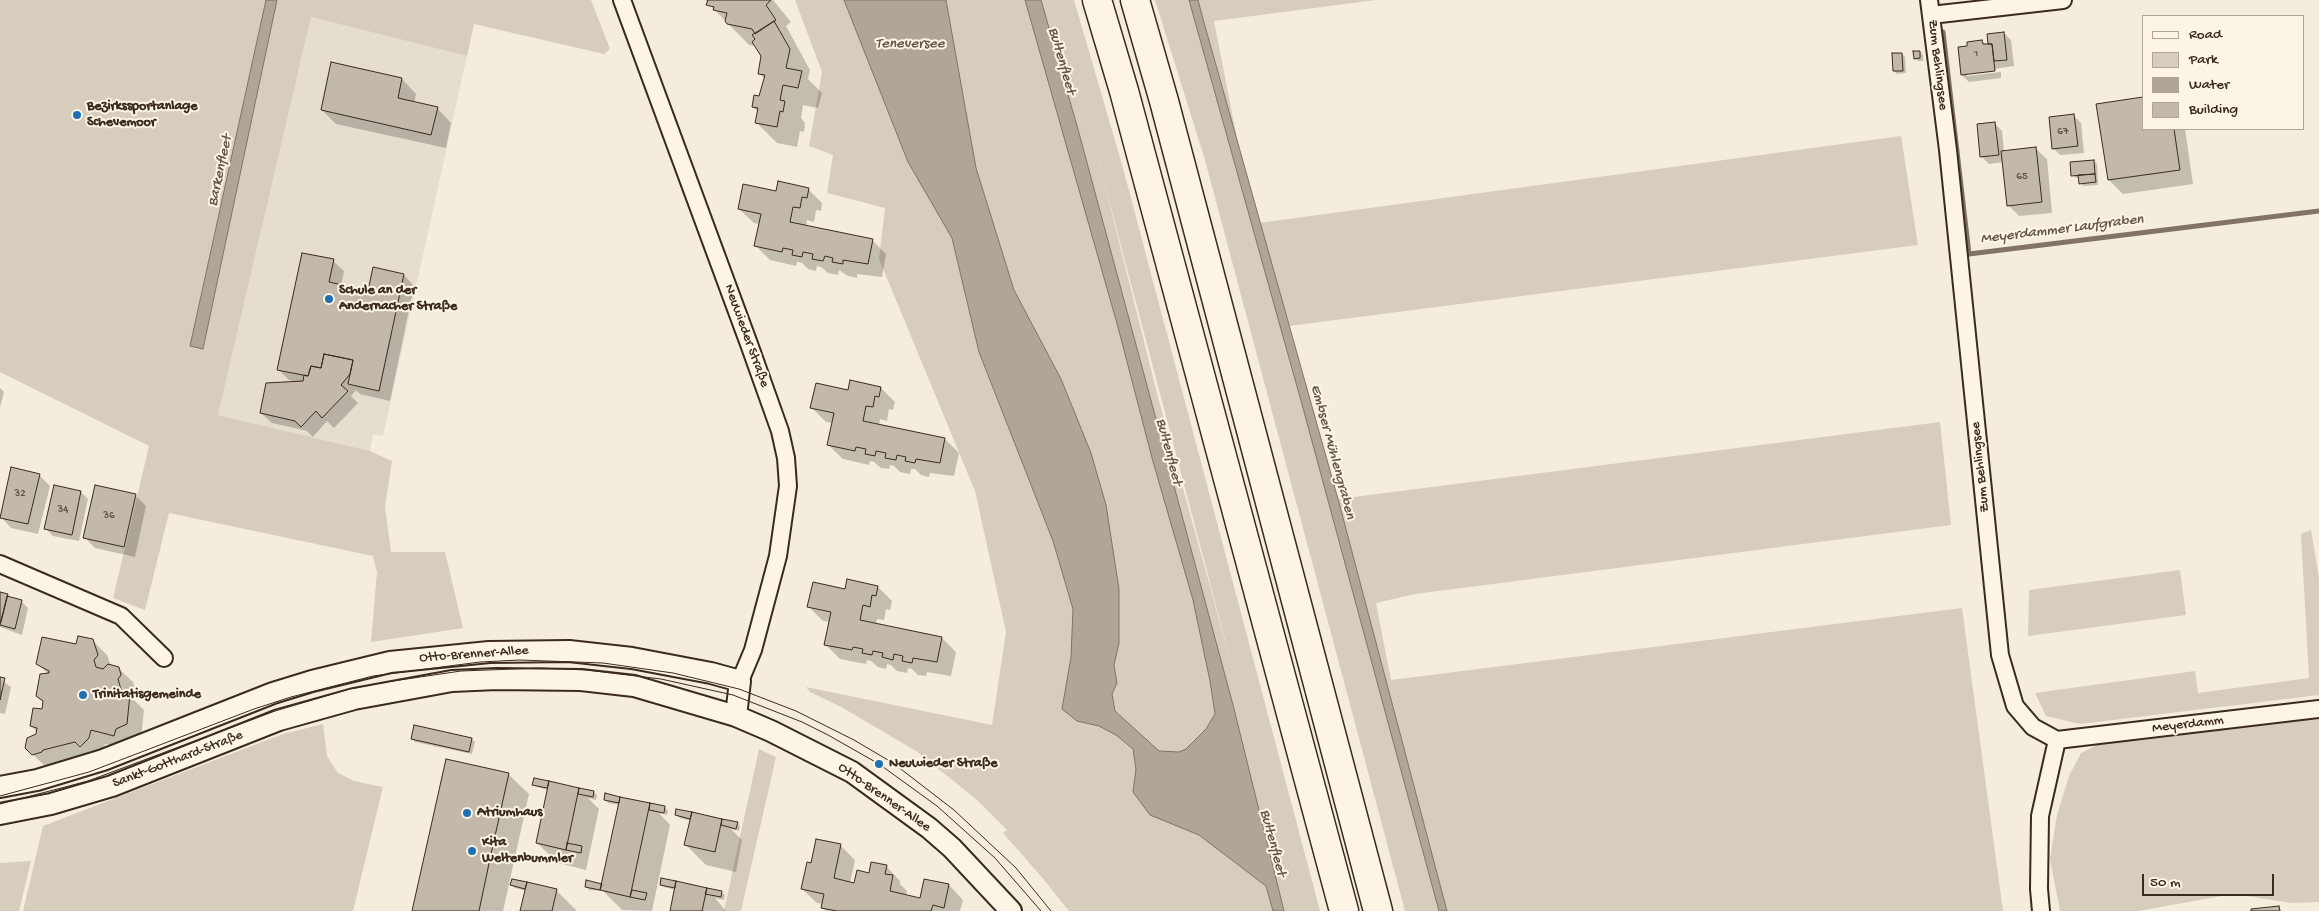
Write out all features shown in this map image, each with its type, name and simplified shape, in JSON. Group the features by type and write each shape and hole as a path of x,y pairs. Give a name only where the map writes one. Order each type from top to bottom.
{"highway":[{"path":"1098,0 1344,911"},
{"path":"1135,0 1167,111 1378,911"}],"street":[{"name":"Neuwieder Straße","path":"622,0 749,344 780,431 786,458 788,486 778,556 753,650 740,681"},
{"path":"1930,8 2063,0"},
{"name":"Zum Behlingsee","path":"1930,8 1948,150 2000,655 2014,706 2033,727 2057,740"},
{"path":"0,564 121,616 164,658"},
{"name":"Otto-Brenner-Allee","path":"208,719 273,693 362,668 390,662 489,652 569,651 632,658 711,673 740,681"},
{"name":"Otto-Brenner-Allee","path":"354,699 452,681 497,679 581,680 634,686 736,716 771,731 852,772 898,804 952,848 1011,911"},
{"path":"736,716 740,681"},
{"name":"Sankt-Gotthard-Straße","path":"0,814 51,804 112,786 279,720 354,699"},
{"name":"Meyerdamm","path":"2057,740 2319,709"},
{"name":"Sankt-Gotthard-Straße","path":"0,787 37,780 103,760 208,719"},
{"path":"2041,911 2039,889 2040,816 2057,740"}],"shaded area":[{"name":"Schule an der Andernacher Straße","path":"311,17 467,56 383,436 373,434 370,451 218,415"}],"green space":[{"path":"0,0 591,0 610,49 604,54 474,24 467,56 311,17 218,415 370,451 392,461 385,507 391,552 445,552 463,628 371,642 377,572 373,556 169,513 145,610 113,598 149,446 0,372"},
{"path":"795,0 1074,0 1123,168 1320,911 1069,911 1003,833 1007,830 976,799 916,751 843,708 810,692 806,687 992,725 1006,632 975,491 879,259 885,208 827,193 833,155 809,146 822,72","holes":["1102,174 1233,670 1159,401"]},
{"path":"1155,0 1189,0 1303,408 1439,911 1405,911 1205,160"},
{"path":"1198,0 1376,0 1214,21 1240,154"},
{"path":"1901,136 1918,245 1289,326 1259,223"},
{"path":"1940,422 1951,525 1415,594 1376,603 1391,680 1962,608 2003,911 1447,911 1338,499"},
{"path":"2311,530 2319,578 2319,695 2080,724 2046,716 2035,693 2195,671 2198,693 2309,678 2301,534"},
{"path":"2180,570 2186,615 2028,636 2029,590"},
{"path":"2319,716 2319,902 2292,903 2233,894 2138,911 2060,911 2050,859 2057,815 2069,776 2081,753 2103,742"},
{"path":"323,724 327,756 338,773 354,781 383,787 353,911 23,911 43,826 283,734"},
{"path":"759,749 776,757 741,911 724,911"},
{"path":"31,861 19,911 0,911 0,863"}],"water":[{"path":"266,0 277,0 203,349 190,346"},
{"name":"Teneversee","path":"844,0 946,0 976,168 1014,290 1061,379 1091,453 1106,505 1119,589 1119,643 1114,665 1117,683 1112,694 1115,711 1159,751 1179,752 1186,749 1206,729 1215,714 1210,681 1193,600 1025,0 1041,0 1079,133 1233,705 1284,911 1273,911 1266,886 1199,835 1150,815 1133,792 1136,769 1133,749 1116,735 1099,726 1077,721 1062,709 1071,657 1073,609 1053,541 979,352 952,238 908,162"},
{"path":"1189,0 1198,0 1338,499 1447,911 1439,911 1303,408"}],"building":[{"path":"708,0 771,0 766,5 776,20 755,34 752,29 727,24 725,21 727,13 713,10 714,7 706,5"},
{"path":"774,21 790,49 786,68 802,71 798,88 783,85 780,100 785,101 783,112 780,111 777,127 755,123 758,108 752,107 754,95 759,96 765,75 758,74 761,56 752,42 755,39 752,35"},
{"path":"2004,32 2007,60 1994,61 1992,44 1988,44 1987,34"},
{"path":"1982,40 1983,44 1992,44 1995,71 1961,75 1958,47 1967,46 1967,42"},
{"path":"1913,51 1920,51 1920,58 1914,59"},
{"path":"1892,53 1902,53 1903,71 1893,71"},
{"path":"331,62 402,78 398,98 438,107 431,135 321,110"},
{"path":"2142,97 2142,130 2174,130 2180,170 2108,180 2096,104"},
{"path":"2074,114 2078,146 2052,149 2049,117"},
{"path":"1995,122 1999,155 1980,157 1977,124"},
{"path":"2036,147 2042,202 2007,206 2001,151"},
{"path":"2094,160 2095,174 2071,176 2070,162"},
{"path":"2095,174 2096,182 2079,184 2078,175"},
{"path":"778,181 809,188 807,198 802,197 800,208 793,207 790,222 873,239 868,264 843,260 843,264 832,262 833,258 825,256 823,261 812,259 813,254 803,252 802,257 792,255 793,250 783,248 782,252 754,246 761,214 738,209 743,184 776,191"},
{"path":"302,253 334,259 329,282 368,291 373,267 404,274 379,391 348,384 353,360 324,354 321,368 311,366 308,376 277,370"},
{"path":"324,354 353,360 350,374 341,385 348,391 322,418 316,411 301,427 295,421 260,413 266,383 303,381 304,375 308,376 311,366 321,368"},
{"path":"850,380 881,387 879,397 875,396 873,407 866,406 863,421 945,438 940,463 916,459 915,463 905,461 906,457 897,455 896,460 885,458 886,453 876,451 875,456 865,454 866,449 856,447 855,451 827,445 834,413 810,408 816,383 848,390"},
{"path":"11,467 40,474 28,524 0,518"},
{"path":"54,485 81,491 72,535 44,529"},
{"path":"95,485 136,494 124,547 83,538"},
{"path":"847,579 878,586 876,596 872,595 870,607 863,605 860,620 942,637 937,662 913,658 912,663 902,661 903,656 894,654 893,660 882,657 883,653 873,651 872,655 862,653 863,649 853,647 852,650 824,645 831,612 807,607 813,582 845,589"},
{"path":"0,592 8,594 1,622 0,622"},
{"path":"7,596 22,600 15,629 0,625"},
{"name":"Trinitatisgemeinde","path":"78,636 93,639 98,655 94,660 96,667 103,669 108,664 119,667 121,675 118,679 122,693 130,694 127,724 116,729 114,736 91,730 89,738 80,747 75,742 43,750 32,755 25,748 27,738 36,734 37,728 30,726 33,708 42,709 43,701 36,696 40,674 49,673 49,671 36,664 42,637 76,644"},
{"path":"0,677 5,678 0,700"},
{"path":"414,725 472,738 469,752 411,739"},
{"name":"Atriumhaus","path":"446,759 509,773 479,911 412,911"},
{"path":"534,778 549,781 547,788 532,785"},
{"path":"549,781 579,788 566,850 536,843"},
{"path":"579,788 594,791 593,797 578,794"},
{"path":"605,793 620,797 619,803 604,800"},
{"path":"620,797 650,803 630,897 600,890"},
{"path":"650,803 665,806 664,813 649,810"},
{"path":"676,809 692,812 690,819 675,815"},
{"path":"692,812 722,819 715,852 684,845"},
{"path":"722,819 738,822 736,829 721,825"},
{"path":"816,839 841,844 834,878 854,883 857,870 869,873 871,862 887,865 885,874 893,875 890,891 920,898 924,879 949,884 944,908 933,905 931,911 837,911 821,908 824,894 801,889 807,862 811,863"},
{"path":"567,843 582,846 581,853 566,850"},
{"path":"661,878 676,881 675,888 660,885"},
{"path":"512,879 527,882 525,889 510,885"},
{"path":"586,880 602,884 600,890 585,887"},
{"path":"676,881 707,888 702,911 670,911"},
{"path":"527,882 557,889 552,911 520,911"},
{"path":"707,888 722,891 721,897 705,894"},
{"path":"632,890 647,893 645,900 630,897"},
{"path":"2279,906 2280,911 2251,911 2251,909"}],"waterway":[{"name":"Meyerdammer Laufgraben","path":"1943,32 1969,254 2319,211"}],"tram line":[{"path":"0,796 89,772 254,709 291,697 373,676 480,662 520,660 603,663 673,673 739,689 796,711 854,740 893,763 954,810 1016,868 1051,911"},
{"path":"0,804 88,781 275,711 350,689 461,671 541,668 586,670 661,679 733,695 802,722 828,735 879,764 937,806 995,858 1041,911"}],"place":[{"name":"Bezirkssportanlage Schevemoor","path":"77,115"},
{"name":"Schule an der Andernacher Straße","path":"329,299"},
{"name":"Trinitatisgemeinde","path":"83,695"},
{"name":"Neuwieder Straße","path":"879,764"},
{"name":"Atriumhaus","path":"467,813"},
{"name":"Kita Weltenbummler","path":"472,851"}],"water label":[{"name":"Bultenfleet","path":"1061,61"},
{"name":"Barkenfleet","path":"221,171"},
{"name":"Bultenfleet","path":"1168,452"},
{"name":"Embser Mühlengraben","path":"1332,452"},
{"name":"Bultenfleet","path":"1272,843"}]}
